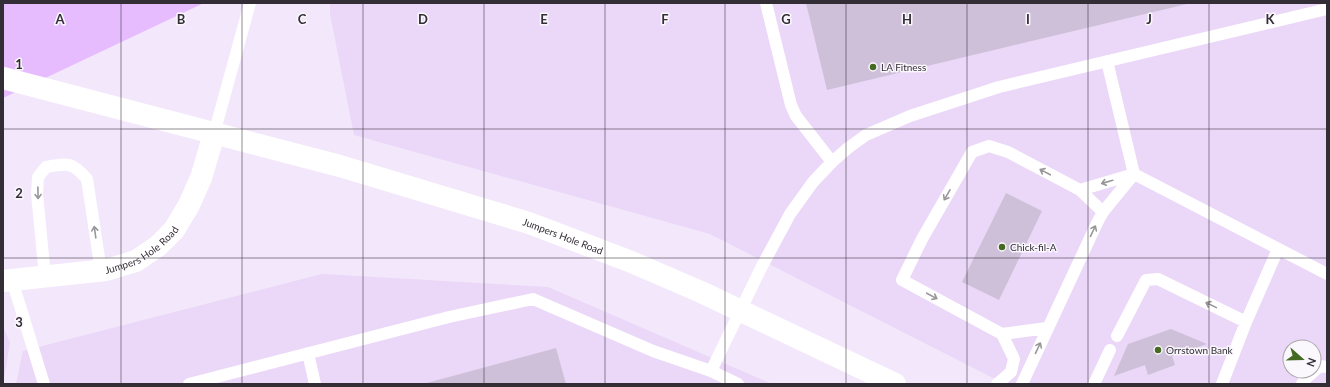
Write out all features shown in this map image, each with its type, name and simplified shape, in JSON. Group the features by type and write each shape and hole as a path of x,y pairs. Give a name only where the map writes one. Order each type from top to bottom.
{"main road":[{"name":"Jumpers Hole Road","path":"3,78 340,166 529,223 629,261 741,310 895,384"},
{"name":"Jumpers Hole Road","path":"8,281 101,271 136,261 158,246 174,230 189,205 201,178 214,134"}],"lane":[{"path":"214,134 250,3"},
{"path":"766,3 790,105 796,116 832,162"},
{"path":"711,371 761,268 790,214 813,182 832,162 866,135 910,116 999,88 1327,9"},
{"path":"1107,61 1134,174"},
{"path":"1047,328 1002,334 902,280 922,239 972,152 989,146 1008,152 1080,190 1103,212"},
{"path":"45,277 37,194 38,177 46,167 64,164 77,168 87,179 101,271"},
{"path":"1022,384 1047,328 1103,212 1134,174"},
{"path":"1080,190 1134,174 1327,274"},
{"path":"1222,384 1246,322 1278,249"},
{"path":"1117,336 1146,280 1158,279 1246,322"},
{"path":"8,281 44,384"},
{"path":"189,384 449,317 533,299 653,351 711,371 738,384"},
{"path":"997,384 1011,372 1014,360 1002,334"},
{"path":"1094,384 1110,350"},
{"path":"308,353 315,384"},
{"path":"1302,384 1304,380 1320,366 1327,367"}],"shaded area":[{"path":"3,3 204,3 3,98"},
{"path":"330,3 1327,3 1327,384 1005,384 710,234 354,135 330,14"},
{"path":"322,274 548,287 772,384 16,384 23,351"},
{"path":"3,326 10,343 3,384"}],"building":[{"name":"LA Fitness","path":"806,3 1187,3 1187,4 827,90"},
{"name":"Chick-fil-A","path":"1006,193 1042,211 999,300 962,282"},
{"name":"Orrstown Bank","path":"1171,329 1207,344 1172,356 1175,365 1148,375 1145,365 1114,376 1128,344"},
{"path":"556,348 566,384 423,384"}],"place":[{"name":"LA Fitness","path":"873,67"},
{"name":"Chick-fil-A","path":"1002,247"},
{"name":"Orrstown Bank","path":"1158,350"}]}
